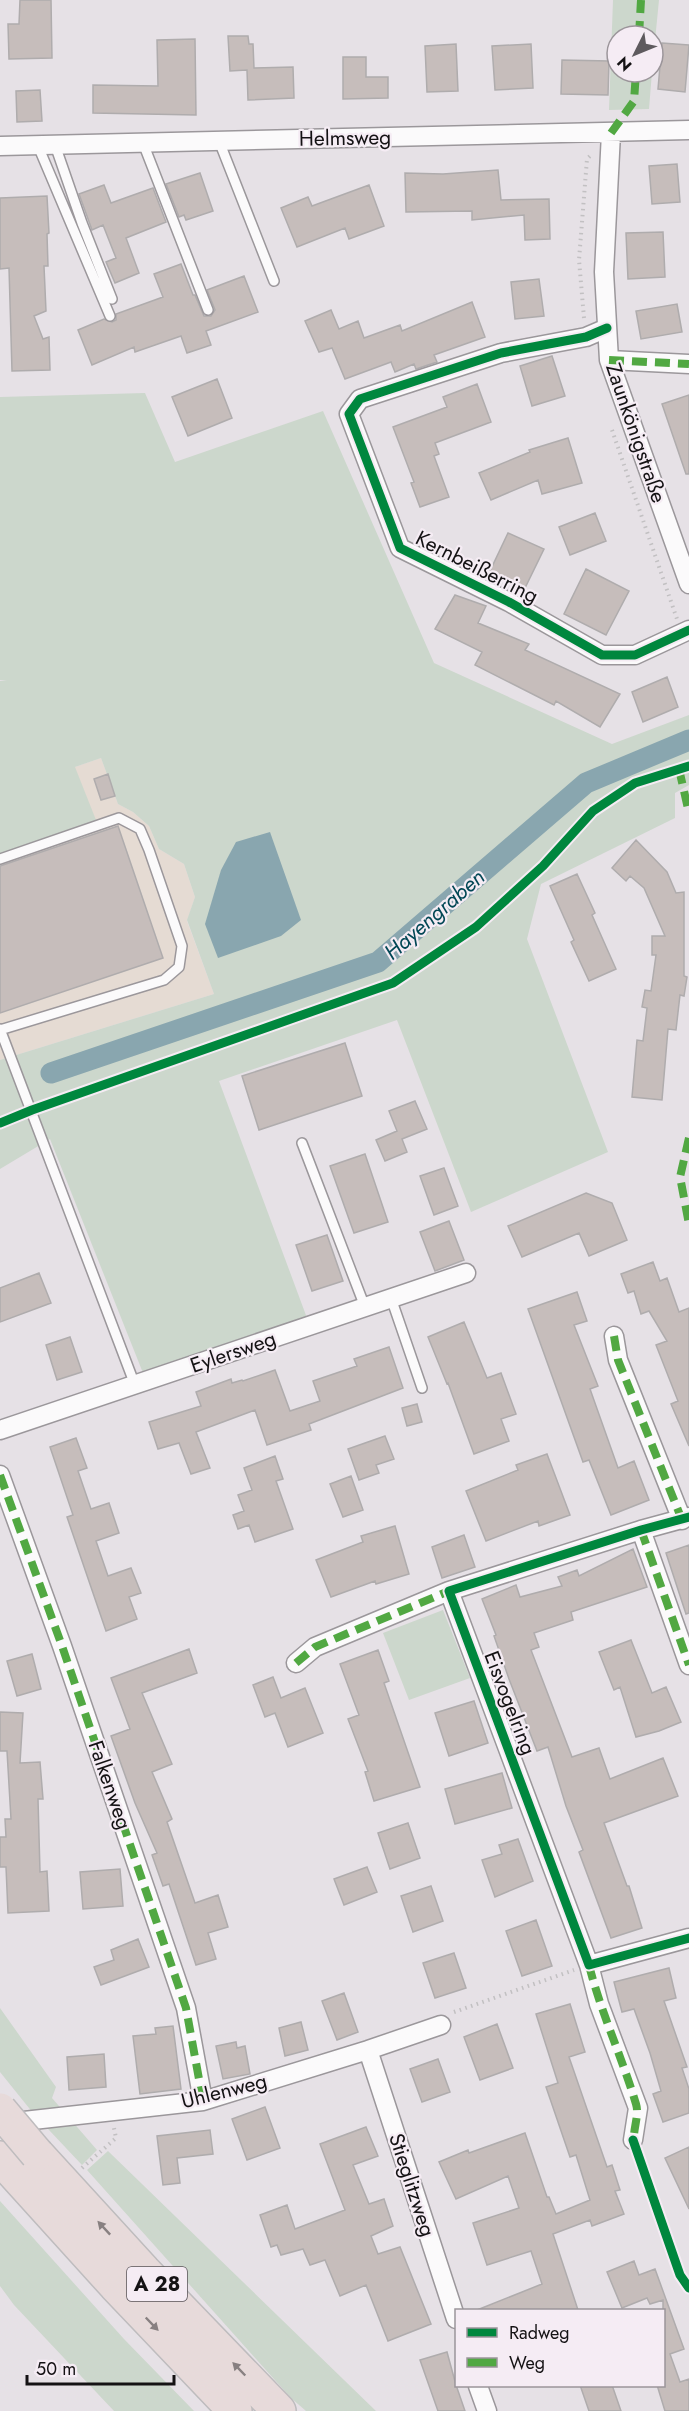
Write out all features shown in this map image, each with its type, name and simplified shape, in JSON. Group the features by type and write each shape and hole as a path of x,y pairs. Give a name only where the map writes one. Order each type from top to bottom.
{"highway":[{"name":"A 28","path":"0,2110 16,2162 115,2285 235,2411"},
{"name":"A 28","path":"16,2162 144,2271 279,2411"}],"street":[{"name":"Helmsweg","path":"0,146 689,130"},
{"name":"Zaunkönigstraße","path":"611,133 604,272 609,360 689,584"},
{"name":"Kernbeißerring","path":"607,328 586,337 501,353 360,399 349,414 400,548 508,602 602,655 635,655 689,630"},
{"path":"609,360 689,364"},
{"name":"Eylersweg","path":"0,1430 466,1273"},
{"path":"296,1664 315,1647 449,1592 686,1518 618,1360 614,1335"},
{"name":"Falkenweg","path":"0,1475 62,1646 186,2008 203,2101"},
{"path":"642,1530 689,1665"},
{"name":"Eisvogelring","path":"449,1592 589,1965 599,2004 638,2108 633,2140"},
{"path":"589,1965 689,1938"},
{"name":"Uhlenweg","path":"0,2123 203,2101 441,2025"},
{"name":"Stieglitzweg","path":"368,2050 455,2316"},
{"path":"479,2387 487,2411"}],"lane":[{"path":"219,141 274,281"},
{"path":"143,143 208,310"},
{"path":"47,145 82,223 112,299"},
{"path":"47,145 110,316"},
{"path":"0,859 119,818 140,829 182,946 178,967 164,980 0,1030 135,1385"},
{"path":"302,1143 365,1307"},
{"path":"391,1298 422,1388"}],"path":[{"path":"441,2025 452,2012 589,1965"},
{"path":"81,2169 116,2138"}],"shaded area":[{"path":"613,0 659,0 657,24 612,24"},
{"path":"610,84 651,84 649,109 609,110"},
{"path":"145,393 175,462 323,411 434,663 612,744 689,715 689,785 675,793 675,818 541,884 527,939 608,1152 471,1212 397,1020 219,1081 307,1318 143,1373 50,1139 0,1169 0,1060 214,994 187,920 195,897 184,864 159,849 149,826 133,812 118,804 101,758 75,767 96,820 0,857 0,681 7,680 0,680 0,397"},
{"path":"101,758 118,804 133,812 149,826 159,849 184,864 195,897 187,921 214,994 0,1060 0,857 75,767"},
{"path":"443,1610 470,1678 409,1700 383,1633"},
{"path":"0,2008 56,2087 52,2098 97,2150 82,2165 33,2113 0,2072"},
{"path":"108,2151 376,2411 306,2411 291,2398 87,2170"},
{"path":"0,2201 124,2339 194,2411 114,2411 14,2305 0,2286"}],"water":[{"path":"270,832 301,920 281,936 218,958 205,924 221,870 236,842"}],"building":[{"path":"20,0 51,0 52,58 9,59 8,24 19,24"},
{"path":"228,36 248,36 249,44 253,44 254,68 293,67 294,98 248,100 247,70 230,71"},
{"path":"195,39 196,115 93,113 93,85 158,86 157,40"},
{"path":"665,43 689,45 685,92 658,89 658,84 665,84"},
{"path":"456,44 458,91 427,92 425,46"},
{"path":"531,44 533,88 495,90 492,46"},
{"path":"343,57 366,57 366,77 388,77 388,98 343,99"},
{"path":"562,60 605,61 605,84 608,84 608,95 561,94"},
{"path":"40,90 42,121 17,122 16,91"},
{"path":"677,164 680,202 652,204 649,166"},
{"path":"498,170 501,200 549,199 550,239 525,240 524,215 472,220 472,211 406,212 405,173 443,174"},
{"path":"200,173 213,211 186,220 184,215 179,217 166,184"},
{"path":"104,185 111,203 153,188 166,222 126,238 139,273 115,283 106,262 116,258 103,225 92,230 79,194"},
{"path":"369,185 384,226 349,239 345,228 297,247 281,208 308,197 312,206"},
{"path":"47,196 48,266 44,266 46,311 34,316 43,339 49,337 50,370 12,371 9,268 0,269 0,198"},
{"path":"663,232 665,277 628,279 626,233"},
{"path":"181,264 204,316 211,316 215,310 207,290 244,276 258,312 206,331 211,345 187,353 181,336 135,352 134,347 92,365 78,330 104,319 112,322 116,320 116,314 163,297 154,274"},
{"path":"539,279 544,316 515,319 511,282"},
{"path":"472,302 485,337 434,355 437,362 416,369 414,364 395,372 391,362 345,379 332,348 319,352 305,321 331,310 339,329 358,321 364,338 400,325 402,331"},
{"path":"677,304 682,332 641,339 636,311"},
{"path":"552,356 565,396 532,406 520,366"},
{"path":"217,379 232,418 188,436 172,397"},
{"path":"477,384 491,422 435,443 439,454 434,456 449,497 420,507 411,483 414,482 393,427 447,407 443,397"},
{"path":"689,395 689,474 686,474 662,404"},
{"path":"568,438 582,483 542,494 538,480 491,500 479,473 530,452 529,450"},
{"path":"595,513 606,541 570,555 559,527"},
{"path":"508,533 544,549 525,588 490,571"},
{"path":"586,569 629,591 606,635 564,614"},
{"path":"455,595 486,606 478,623 529,644 525,650 620,694 600,727 556,701 554,705 475,665 482,652 435,629"},
{"path":"667,677 678,707 643,722 632,692"},
{"path":"108,774 115,796 101,800 94,779"},
{"path":"118,826 163,958 0,1013 0,866"},
{"path":"636,840 667,872 676,893 684,892 684,976 687,977 684,996 680,995 676,1030 668,1029 662,1100 632,1097 637,1040 643,1041 647,1008 642,1007 645,990 651,991 656,955 652,955 652,936 665,936 644,888 630,876 626,881 612,868"},
{"path":"577,874 595,913 592,915 616,969 589,981 571,942 574,940 550,886"},
{"path":"345,1043 362,1096 259,1130 242,1076"},
{"path":"415,1101 427,1129 402,1139 407,1152 385,1161 376,1140 397,1131 389,1111"},
{"path":"365,1154 388,1222 354,1233 330,1166"},
{"path":"444,1168 458,1206 434,1215 420,1176"},
{"path":"586,1193 612,1203 627,1240 589,1256 579,1233 522,1257 508,1226"},
{"path":"449,1221 464,1260 435,1271 420,1232"},
{"path":"327,1235 343,1281 312,1291 296,1245"},
{"path":"653,1262 660,1281 667,1278 679,1312 689,1308 689,1446 671,1404 678,1401 656,1345 667,1341 649,1311 641,1314 634,1291 628,1293 621,1274"},
{"path":"39,1273 51,1303 0,1322 0,1288"},
{"path":"577,1292 587,1321 574,1325 598,1386 590,1389 618,1468 634,1461 649,1500 611,1515 589,1460 583,1462 528,1309"},
{"path":"464,1322 487,1378 501,1373 516,1414 501,1419 509,1441 474,1454 428,1337"},
{"path":"70,1337 82,1372 57,1380 46,1345"},
{"path":"389,1347 403,1388 309,1424 311,1430 267,1445 255,1410 196,1432 210,1468 191,1474 179,1443 158,1449 149,1422 201,1406 196,1392 231,1379 232,1383 243,1381 275,1370 290,1411 320,1401 313,1381 357,1366 354,1359"},
{"path":"417,1404 422,1422 407,1426 402,1408"},
{"path":"385,1436 394,1459 376,1465 379,1473 359,1480 348,1449"},
{"path":"76,1438 87,1468 78,1471 91,1509 109,1503 119,1533 96,1541 108,1576 131,1568 141,1593 129,1597 137,1619 106,1631 67,1517 73,1515 50,1447"},
{"path":"547,1454 570,1515 539,1526 538,1521 486,1541 466,1491 518,1470 516,1465"},
{"path":"275,1456 283,1479 276,1481 293,1529 255,1542 249,1525 238,1529 233,1515 244,1511 238,1495 252,1490 244,1468"},
{"path":"351,1476 363,1510 343,1517 330,1484"},
{"path":"395,1526 409,1574 376,1584 375,1581 331,1597 316,1560 363,1542 361,1536"},
{"path":"464,1535 475,1567 442,1578 432,1547"},
{"path":"689,1545 689,1613 686,1614 666,1553"},
{"path":"633,1549 647,1587 571,1612 573,1620 534,1633 539,1647 531,1650 572,1757 599,1748 610,1779 663,1758 678,1796 604,1823 627,1886 629,1886 642,1928 611,1938 579,1852 583,1850 566,1806 548,1747 537,1751 509,1679 482,1599 516,1585 520,1597 562,1586 558,1577 577,1570 579,1576"},
{"path":"631,1640 652,1693 666,1687 681,1722 636,1737 620,1687 614,1690 599,1652"},
{"path":"189,1649 197,1673 142,1693 172,1764 152,1772 172,1819 167,1822 195,1903 218,1895 228,1927 208,1933 216,1959 196,1965 169,1884 163,1886 152,1855 157,1853 135,1803 111,1736 130,1729 111,1678"},
{"path":"378,1650 389,1681 384,1683 420,1787 374,1801 365,1772 368,1771 348,1719 359,1715 340,1664"},
{"path":"32,1654 41,1689 17,1696 7,1661"},
{"path":"273,1677 281,1698 305,1688 323,1733 288,1747 275,1713 265,1717 253,1685"},
{"path":"474,1701 488,1743 449,1756 435,1713"},
{"path":"0,1712 23,1713 20,1763 40,1762 43,1799 38,1799 40,1872 47,1871 49,1911 8,1913 6,1867 0,1867 0,1837 6,1837 5,1819 11,1819 7,1751 0,1751"},
{"path":"502,1773 512,1808 455,1824 445,1789"},
{"path":"408,1823 420,1858 390,1869 378,1833"},
{"path":"518,1839 533,1881 495,1897 482,1860 502,1854 499,1845"},
{"path":"367,1867 377,1892 344,1905 334,1879"},
{"path":"120,1869 123,1906 83,1909 80,1872"},
{"path":"431,1886 443,1921 413,1932 401,1896"},
{"path":"536,1920 552,1966 522,1976 506,1931"},
{"path":"138,1939 149,1967 101,1985 94,1967 114,1960 111,1950"},
{"path":"454,1953 466,1988 435,1998 423,1963"},
{"path":"669,1968 676,1998 664,2001 687,2067 682,2068 689,2089 689,2113 663,2122 653,2094 661,2091 650,2053 634,2009 622,2012 614,1982"},
{"path":"344,1993 358,2032 337,2040 322,2001"},
{"path":"570,2004 585,2052 569,2057 607,2167 612,2165 620,2190 615,2191 624,2214 592,2226 590,2220 553,2234 578,2309 480,2309 542,2284 531,2251 487,2265 473,2223 519,2208 508,2176 456,2199 439,2162 468,2150 469,2153 525,2133 547,2197 556,2214 590,2200 576,2155 570,2157 546,2087 558,2083 536,2014"},
{"path":"301,2022 308,2050 285,2056 279,2028"},
{"path":"497,2024 513,2068 480,2080 464,2037"},
{"path":"173,2026 181,2089 140,2094 133,2036 156,2034 155,2028"},
{"path":"236,2042 237,2048 245,2046 250,2074 223,2079 216,2046"},
{"path":"104,2054 106,2087 69,2090 67,2057"},
{"path":"438,2059 450,2092 422,2102 410,2069"},
{"path":"265,2107 280,2148 247,2160 232,2119"},
{"path":"366,2127 378,2156 353,2165 369,2204 384,2199 393,2226 371,2236 378,2254 400,2247 431,2324 388,2341 366,2285 340,2296 325,2260 310,2265 303,2249 281,2255 277,2245 271,2247 260,2215 287,2205 295,2229 345,2210 320,2144"},
{"path":"210,2130 213,2154 177,2158 180,2183 163,2185 157,2136"},
{"path":"689,2147 689,2209 665,2158"},
{"path":"634,2261 639,2275 655,2269 684,2349 670,2354 680,2382 689,2379 689,2411 665,2411 658,2387 665,2387 663,2300 650,2304 647,2298 622,2308 607,2272"},
{"path":"447,2352 455,2387 465,2411 438,2411 420,2360"},
{"path":"581,2387 613,2387 621,2411 589,2411"}],"waterway":[{"name":"Hayengraben","path":"51,1073 378,962 586,783 689,740"}],"marked path":[{"path":"640,24 641,0"},
{"path":"611,133 634,101 635,84"},
{"path":"609,360 689,364"},
{"path":"679,769 689,813"},
{"path":"689,1138 680,1177 689,1224"},
{"path":"614,1336 618,1360 682,1520"},
{"path":"0,1475 62,1646 186,2008 203,2101"},
{"path":"641,1530 689,1665"},
{"path":"296,1663 315,1647 449,1591"},
{"path":"589,1965 636,2104 635,2145"}],"cycle path":[{"path":"607,328 586,337 501,353 360,399 349,414 400,548 509,602 602,655 635,655 689,630"},
{"path":"0,1123 393,983 476,927 543,866 593,811 635,783 689,766"},
{"path":"689,1517 449,1591 589,1965 689,1938"},
{"path":"633,2140 680,2275 689,2288"}]}
